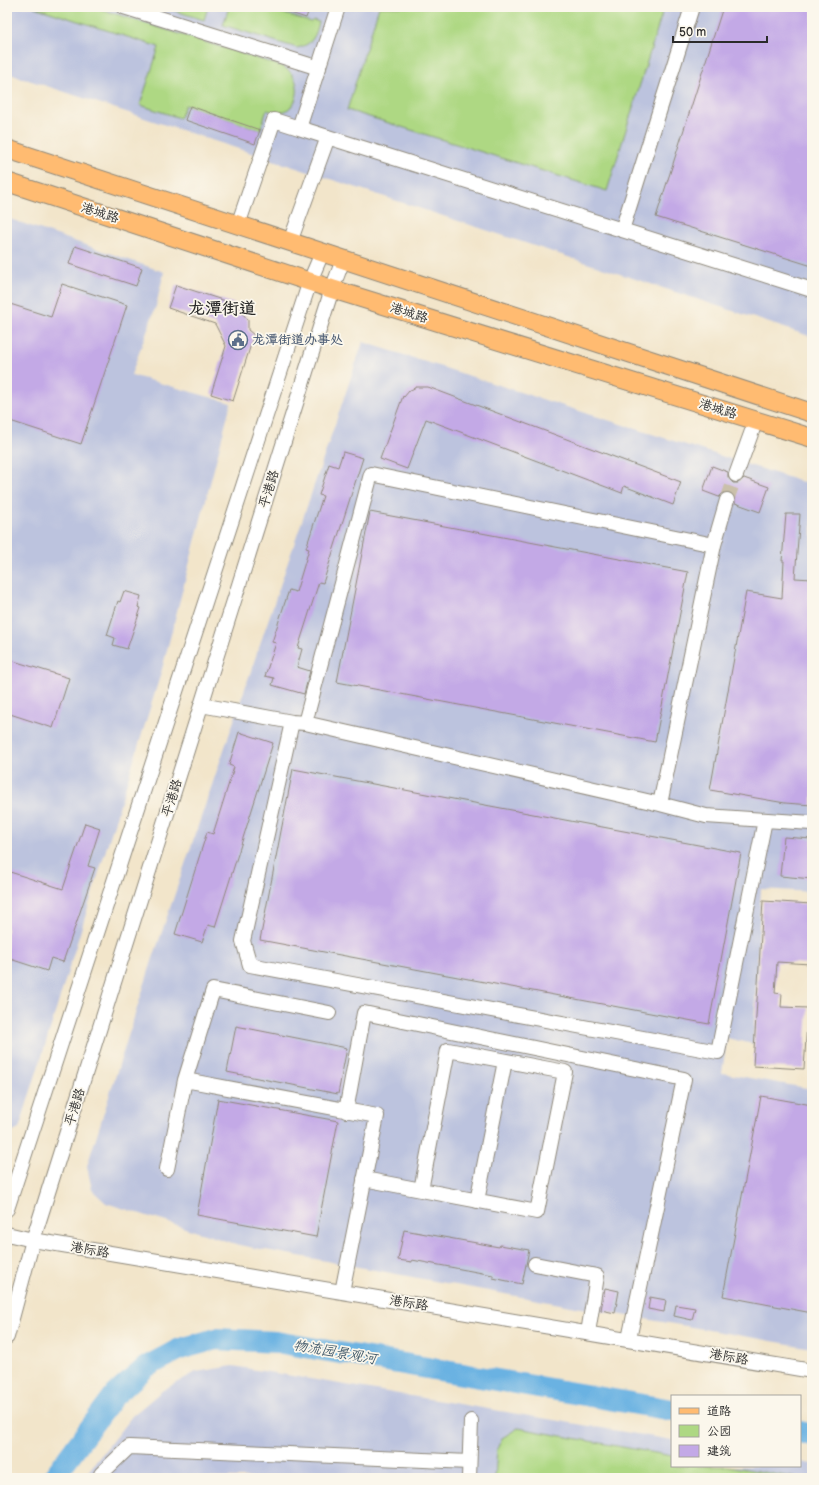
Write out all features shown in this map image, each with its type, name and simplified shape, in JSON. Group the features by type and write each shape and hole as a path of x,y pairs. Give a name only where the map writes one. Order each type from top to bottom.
{"main road":[{"path":"7,149 812,413"},
{"name":"港城路","path":"7,182 332,289 812,438"}],"street":[{"path":"124,7 319,68"},
{"path":"299,128 338,7"},
{"path":"622,230 692,7"},
{"path":"238,225 274,120 812,290"},
{"path":"290,242 328,137"},
{"name":"平港路","path":"7,1209 310,281 322,253"},
{"name":"平港路","path":"7,1337 33,1240 332,289 343,260"},
{"path":"736,475 756,420"},
{"path":"714,545 371,474 298,722 242,941 250,964 718,1052 765,820"},
{"path":"660,804 714,545 727,500"},
{"path":"201,705 298,722 660,804 706,816 812,823"},
{"path":"167,1169 185,1080 213,990 329,1013"},
{"path":"346,1110 364,1013 684,1079 629,1340"},
{"path":"364,1179 477,1201 537,1212 565,1072 448,1050 421,1190"},
{"path":"477,1201 505,1061"},
{"path":"185,1080 377,1116 342,1292"},
{"name":"港际路","path":"7,1234 33,1240 812,1371"},
{"path":"535,1264 597,1276 588,1333"},
{"path":"469,1478 471,1421"},
{"path":"100,1478 101,1474 129,1447 469,1462"}],"shaded area":[{"path":"7,7 812,7 812,337 7,73"},
{"path":"7,218 164,272 156,306 131,375 231,403 161,673 19,1129 7,1135"},
{"path":"363,342 812,485 812,892 761,889 753,1044 727,1038 722,1073 812,1089 812,1348 576,1307 239,1245 106,1203 92,1190 87,1166 152,961"},
{"path":"233,1366 671,1440 671,1467 801,1467 801,1462 812,1464 812,1478 83,1478 132,1416 163,1390 196,1372"}],"green space":[{"path":"34,7 94,7 281,66 288,70 294,77 297,84 296,99 287,110 279,113 267,110 260,130 185,105 180,118 140,105 159,47"},
{"path":"162,7 208,7 204,20"},
{"path":"229,7 263,7 311,22 313,20 319,22 315,36 310,42 297,48 223,25"},
{"path":"379,7 664,7 607,191 347,110"},
{"path":"518,1428 671,1456 671,1467 735,1467 796,1478 495,1478 497,1449 502,1438"}],"building":[{"path":"278,7 310,7 306,18 278,9"},
{"path":"723,7 812,7 812,266 656,217"},
{"path":"190,106 260,130 255,144 185,120"},
{"path":"75,246 142,268 136,286 69,264"},
{"path":"62,284 127,305 81,444 7,420 7,303 51,317"},
{"name":"龙潭街道办事处","path":"176,285 238,305 236,311 243,314 248,320 248,330 254,335 233,401 211,394 226,346 215,324 168,308"},
{"path":"416,387 428,387 681,482 673,505 624,486 622,493 426,419 407,469 380,459 403,396 404,397 409,391"},
{"path":"343,452 363,458 323,583 319,582 298,648 302,649 297,667 310,671 304,694 272,685 274,678 265,676 276,643 272,642 289,590 296,592 309,549 306,548 323,496 319,495 329,464 338,467"},
{"path":"712,466 728,472 728,477 733,483 738,483 744,478 769,487 760,512 735,503 735,498 730,492 725,492 719,497 703,491"},
{"path":"370,512 688,572 655,742 337,682"},
{"path":"786,514 800,514 795,578 812,579 812,805 785,803 710,790 746,592 782,598 784,561 782,561"},
{"path":"124,591 141,596 138,607 141,608 127,649 113,645 115,638 107,635 118,601 120,602"},
{"path":"7,659 69,678 53,728 7,713"},
{"path":"239,732 273,743 215,927 208,925 202,942 175,934 207,832 213,834 234,767 229,765"},
{"path":"293,769 741,853 709,1024 260,940"},
{"path":"85,823 100,828 88,866 95,868 63,962 51,958 47,971 7,958 7,871 63,889"},
{"path":"784,837 812,839 812,879 780,876"},
{"path":"763,901 812,904 810,964 777,962 775,993 782,994 781,1007 808,1008 804,1069 753,1066"},
{"path":"236,1026 347,1048 338,1094 227,1072"},
{"path":"761,1096 812,1105 812,1313 723,1296"},
{"path":"218,1099 338,1121 316,1237 197,1215"},
{"path":"404,1230 499,1247 500,1245 529,1250 522,1284 493,1278 493,1275 412,1260 412,1262 398,1260"},
{"path":"605,1288 619,1291 615,1313 601,1310"},
{"path":"650,1297 666,1300 664,1312 648,1309"},
{"path":"676,1305 695,1308 692,1320 674,1316"}],"waterway":[{"name":"物流园景观河","path":"53,1478 113,1397 146,1367 180,1349 216,1339 276,1342 671,1410"},
{"name":"物流园景观河","path":"801,1432 812,1435"}],"tunnel":[{"path":"727,500 736,475"}],"place":[{"name":"龙潭街道办事处","path":"238,340"}],"district":[{"name":"龙潭街道","path":"222,309"}]}
